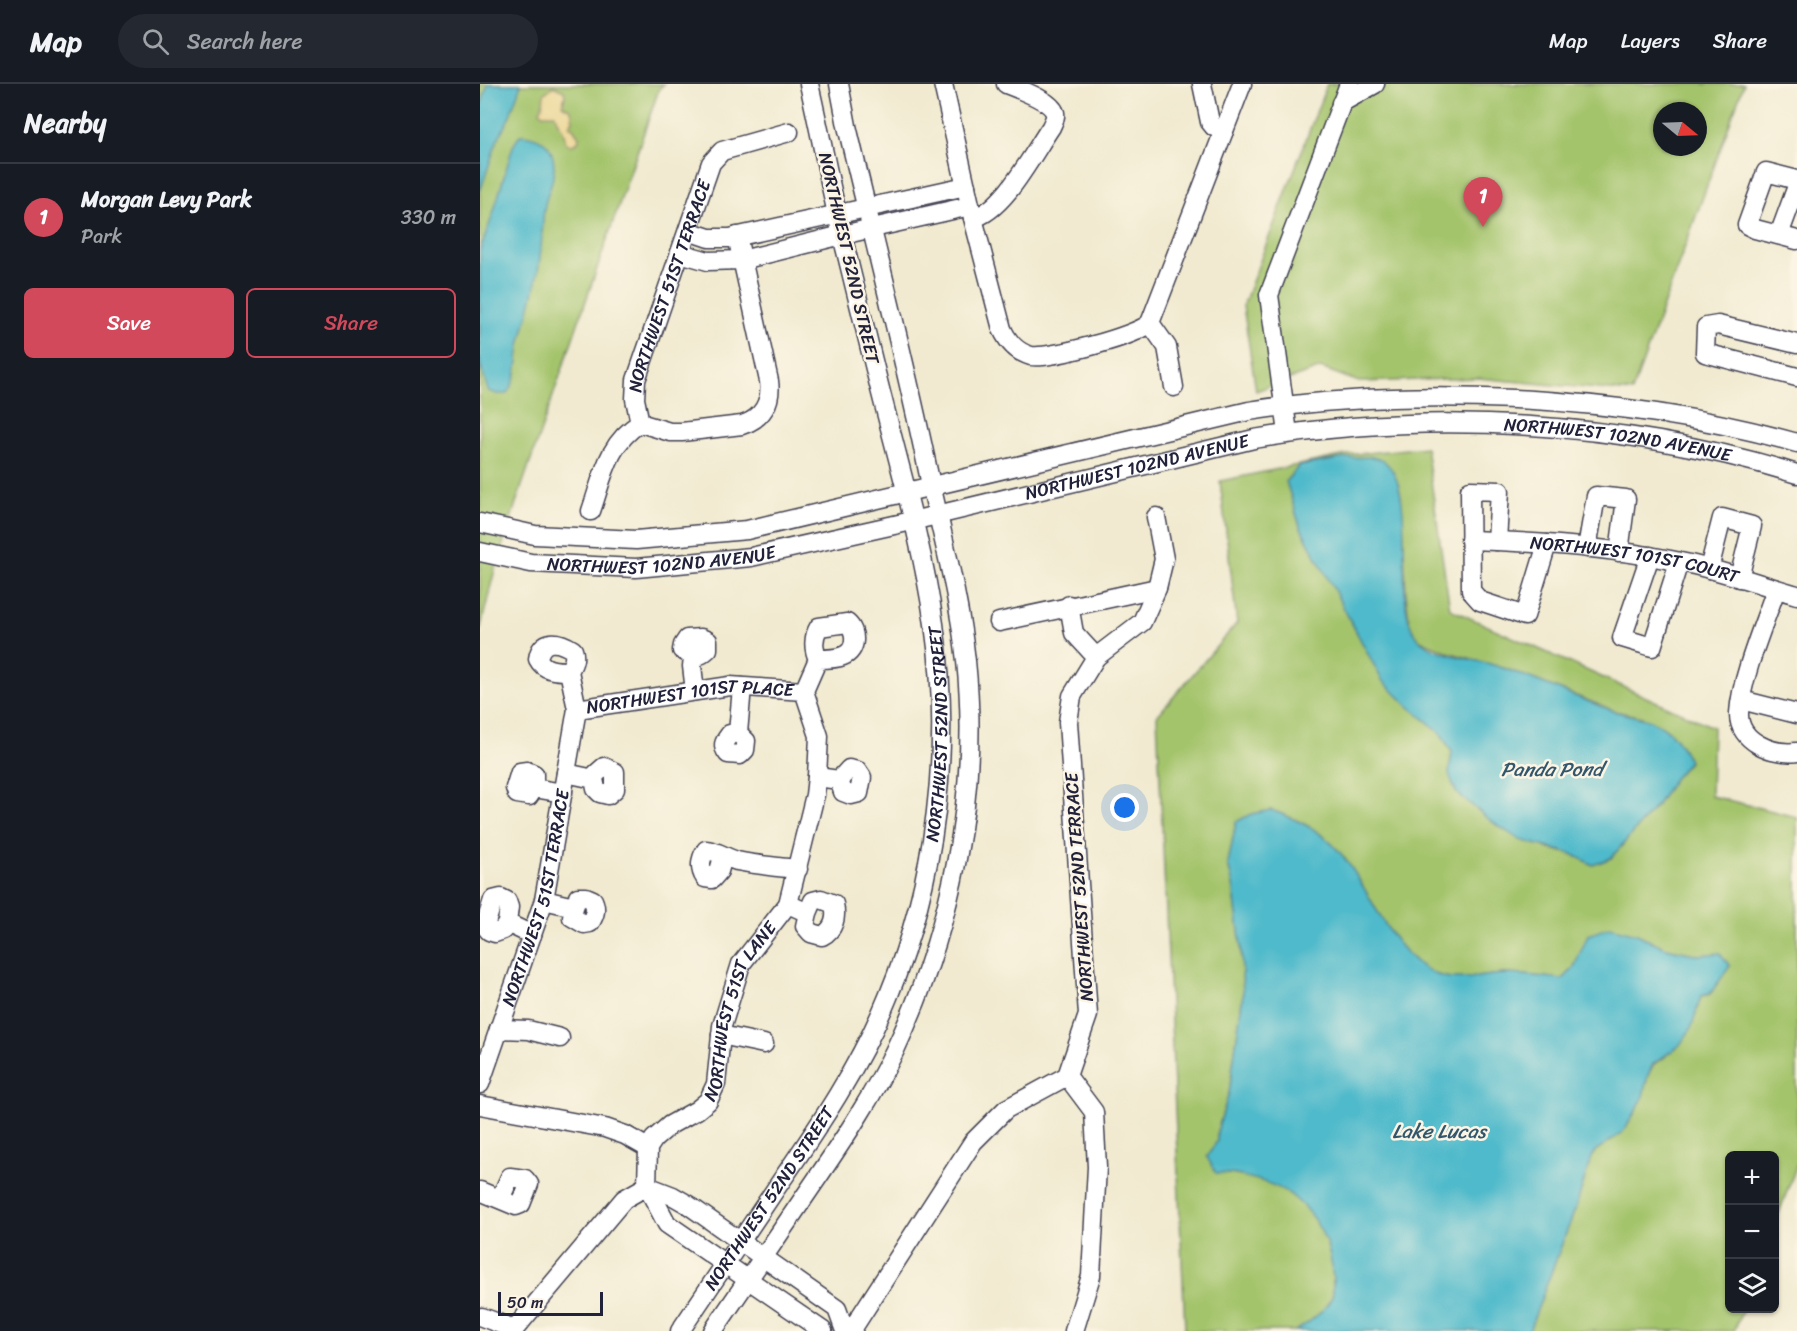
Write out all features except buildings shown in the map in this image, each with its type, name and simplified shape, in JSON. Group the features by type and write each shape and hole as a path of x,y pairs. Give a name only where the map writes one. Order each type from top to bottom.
{"street":[{"name":"NORTHWEST 52ND STREET","path":"680,1331 830,1109 856,1065 888,998 909,938 924,882 939,783 938,657 928,592 837,214 809,84"},
{"name":"NORTHWEST 52ND STREET","path":"712,1331 865,1105 894,1053 932,957 957,856 967,782 969,718 966,663 956,591 839,84"},
{"path":"943,84 971,212 1006,337 1017,350 1036,356 1062,352 1129,335 1150,323 1242,84"},
{"path":"680,253 708,261 742,260 871,228 971,212 987,213 1001,201 1055,118 1055,112 1050,105 1006,84"},
{"path":"1202,84 1210,122 1224,131"},
{"path":"1288,433 1269,296 1349,84"},
{"path":"1341,103 1375,84"},
{"name":"NORTHWEST 51ST TERRACE","path":"640,423 635,399 636,380 715,157 722,151 789,132"},
{"path":"1797,180 1766,172 1748,225 1755,230 1797,240"},
{"path":"688,231 709,238 737,236 966,186"},
{"path":"1779,235 1797,186"},
{"path":"774,229 778,251"},
{"path":"591,511 616,444 640,423 670,432 694,431 742,425 751,422 764,410 768,402 769,381 737,236"},
{"path":"1150,323 1167,347 1174,387"},
{"path":"1797,344 1718,325 1706,327 1705,353 1797,377"},
{"name":"NORTHWEST 102ND AVENUE","path":"480,523 535,536 636,540 747,530 1238,414 1284,405 1395,397 1466,397 1626,408 1751,430 1797,443"},
{"name":"NORTHWEST 102ND AVENUE","path":"480,552 531,563 636,568 751,557 912,521 1230,444 1288,433 1352,427 1507,425 1557,429 1659,441 1734,456 1797,474"},
{"path":"1497,541 1500,491 1470,490 1470,584 1474,596 1486,604 1524,616 1547,544"},
{"path":"1587,548 1596,496 1626,499 1619,552"},
{"name":"NORTHWEST 52ND TERRACE","path":"1067,1076 1088,1015 1068,722 1072,696 1096,657 1142,622 1157,588 1164,559 1156,517"},
{"path":"1709,569 1722,518 1752,526 1739,578"},
{"name":"NORTHWEST 101ST COURT","path":"1470,540 1547,544 1650,556 1709,569 1797,595"},
{"path":"1650,556 1622,638 1652,647 1679,562"},
{"path":"999,622 1069,605 1157,588"},
{"path":"1776,589 1748,675 1739,715 1741,726 1747,735 1762,747 1770,750 1797,752"},
{"path":"1069,605 1074,633 1096,657"},
{"path":"694,657 692,666 695,691"},
{"path":"804,691 818,659"},
{"path":"569,671 577,709"},
{"name":"NORTHWEST 101ST PLACE","path":"577,709 730,686 804,691"},
{"path":"738,733 742,687"},
{"name":"NORTHWEST 51ST LANE","path":"648,1148 654,1139 670,1125 698,1110 708,1101 716,1084 721,1035 741,964 788,904 815,795 817,777 819,736 804,691"},
{"path":"1741,700 1797,714"},
{"name":"NORTHWEST 51ST TERRACE","path":"480,1084 485,1052 499,1029 544,900 577,709"},
{"path":"566,773 594,779"},
{"path":"817,777 839,780"},
{"path":"534,788 563,793"},
{"path":"723,857 798,869"},
{"path":"544,900 574,907"},
{"path":"788,904 808,914"},
{"path":"507,923 532,935"},
{"path":"888,998 913,1007"},
{"path":"499,1029 528,1030 560,1038"},
{"path":"721,1035 764,1044"},
{"path":"851,1331 973,1143 1006,1109 1067,1076 1094,1112 1097,1167 1091,1276 1074,1331"},
{"path":"480,1105 605,1128 625,1135 648,1148 647,1186 667,1224 823,1331"},
{"path":"647,1186 687,1204 837,1309 845,1331"},
{"path":"482,1317 514,1330 624,1199 647,1186"},
{"path":"480,1191 500,1199"}],"green space":[{"path":"480,84 664,84 659,89 516,503 495,569 480,630"},
{"path":"1327,84 1744,84 1632,392 1478,378 1359,382 1321,368 1256,391 1243,306"},
{"path":"1426,447 1450,609 1713,727 1711,796 1797,817 1797,1164 1779,1213 1779,1151 1725,1151 1725,1313 1741,1313 1734,1331 1529,1331 1595,1151 1622,1133 1641,1100 1648,1075 1654,1064 1664,1058 1691,1029 1701,996 1710,994 1718,982 1699,955 1666,948 1637,934 1588,936 1573,969 1563,979 1503,974 1469,978 1443,977 1417,963 1403,949 1390,932 1345,858 1331,843 1318,832 1271,810 1236,822 1228,864 1233,884 1241,946 1243,994 1229,1093 1217,1132 1216,1173 1266,1182 1284,1190 1300,1203 1315,1222 1326,1243 1332,1266 1333,1293 1329,1302 1311,1321 1295,1331 1183,1331 1185,1328 1157,716 1237,623 1220,481 1346,455","holes":["1345,458 1403,524 1410,629 1420,640 1448,652 1507,669 1615,711 1642,717 1689,762 1673,780 1656,806 1611,858 1593,865 1572,854 1546,848 1449,774 1452,752 1440,732 1408,706 1382,679 1300,526 1286,481 1299,466"]}],"sand":[{"path":"553,86 564,91 562,105 571,110 573,120 569,126 579,137 578,142 573,145 565,141 555,114 543,114 540,111 544,94"}],"water":[{"path":"488,84 521,84 509,118 497,141 480,192 480,108"},
{"path":"520,135 538,139 549,147 554,174 544,210 537,275 515,377 506,394 497,394 488,391 480,363 480,250 513,146"},
{"name":"Panda Pond","path":"1372,457 1385,462 1396,477 1404,525 1406,606 1411,627 1421,641 1445,653 1506,669 1614,711 1650,721 1667,729 1681,746 1689,761 1656,806 1611,858 1593,865 1572,854 1520,840 1492,822 1456,792 1449,774 1452,752 1440,732 1408,706 1382,680 1300,526 1286,481 1299,466 1345,458"},
{"name":"Lake Lucas","path":"1271,810 1318,832 1331,843 1345,858 1390,932 1403,949 1417,963 1443,977 1469,978 1503,974 1563,979 1573,969 1588,935 1610,927 1637,934 1666,948 1699,955 1720,953 1730,966 1710,994 1701,996 1691,1029 1679,1046 1653,1064 1642,1100 1622,1133 1595,1151 1529,1331 1295,1331 1311,1321 1333,1295 1330,1254 1321,1232 1308,1212 1284,1190 1255,1179 1216,1173 1207,1157 1217,1141 1217,1132 1229,1093 1243,994 1241,946 1233,884 1228,864 1236,822 1251,814"}],"place":[{"name":"Morgan Levy Park","path":"1483,227"}]}
